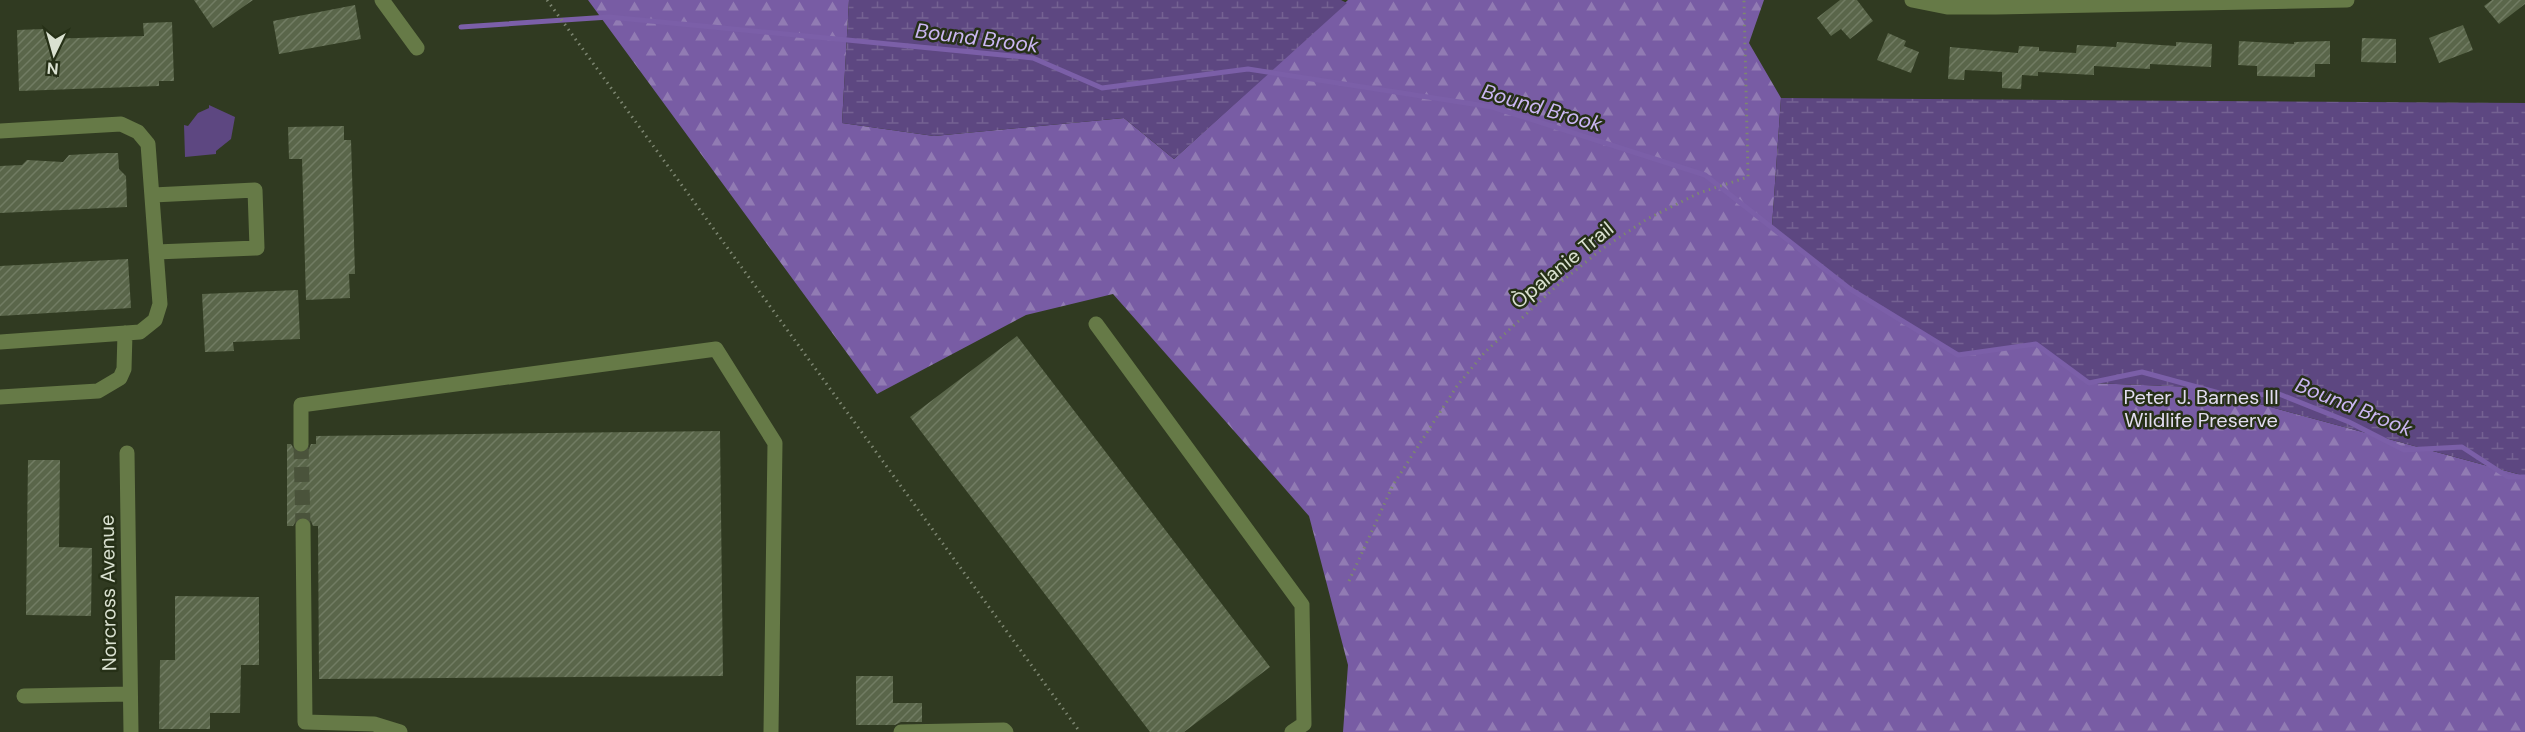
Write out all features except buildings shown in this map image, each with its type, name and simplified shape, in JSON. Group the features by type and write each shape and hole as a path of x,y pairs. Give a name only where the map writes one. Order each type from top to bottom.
{"street":[{"path":"382,0 417,48"},
{"path":"1912,0 1947,7 1996,7 2347,0"},
{"path":"0,131 121,124 138,132 148,144 160,304 155,320 140,332 0,342"},
{"path":"153,195 255,190 257,248 156,252"},
{"path":"1096,324 1302,604 1300,729"},
{"path":"0,397 98,391 120,378 124,369 124,333"},
{"path":"301,444 301,405 716,349 775,443 771,732"},
{"name":"Norcross Avenue","path":"128,453 131,732"},
{"path":"303,526 305,722 374,724 400,732"},
{"path":"24,696 130,694"},
{"path":"901,732 1004,730 1006,732"}],"path":[{"path":"547,0 1080,732"},
{"name":"Òpalanie Trail","path":"1349,580 1393,485 1457,386 1485,352 1561,282 1602,249 1647,219 1699,193 1748,177 1744,0"}],"green space":[{"name":"Peter J. Barnes III Wildlife Preserve","path":"588,0 849,0 842,123 934,136 1124,118 1174,159 1348,0 1764,0 1749,43 1781,98 1772,226 1958,355 2036,344 2089,383 2197,387 2525,476 2525,732 1343,732 1348,665 1309,516 1113,294 1026,315 877,394"},
{"path":"849,0 1341,0 1347,3 1174,159 1124,118 934,136 842,123"},
{"path":"1781,98 2525,103 2525,476 2197,387 2089,383 2036,344 1958,355 1850,289 1772,226"},
{"path":"209,105 235,117 231,139 216,151 216,154 185,157 184,125 188,126 198,113 209,108"}],"waterway":[{"name":"Bound Brook","path":"461,27 609,17 1033,58 1102,88 1248,69 1492,107 1705,175 1850,289 1958,355 2036,344 2089,383 2142,372 2230,396 2279,394 2349,422 2404,450 2462,447 2508,477 2525,477"}],"tunnel":[{"path":"301,444 303,526"}]}
